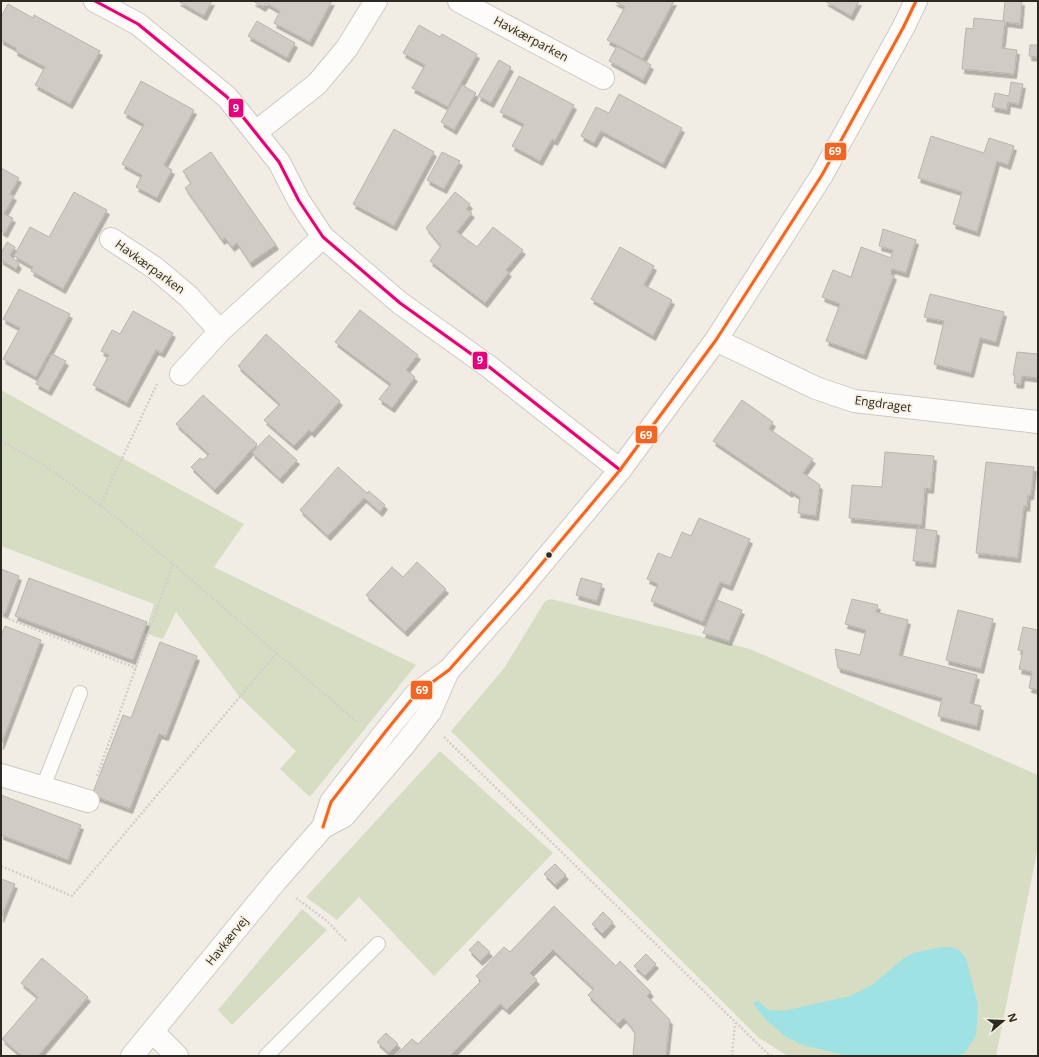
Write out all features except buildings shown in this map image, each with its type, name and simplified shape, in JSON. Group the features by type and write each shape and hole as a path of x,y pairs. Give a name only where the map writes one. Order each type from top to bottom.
{"street":[{"path":"95,1 138,24 227,96 279,162 299,201 324,237 400,304 488,366 620,470"},
{"path":"256,132 317,84 347,48 376,1"},
{"name":"Havkærparken","path":"459,1 603,78"},
{"name":"Havkærvej","path":"132,1056 275,882 323,827 344,816 404,745 430,712 449,670 518,592 620,470 716,340 822,175 903,28 916,1"},
{"path":"181,374 220,331 324,237"},
{"name":"Havkærparken","path":"111,239 155,268 188,296 220,331"},
{"name":"Engdraget","path":"716,340 816,388 854,401 1038,422"},
{"path":"1,775 88,801"},
{"path":"153,1032 177,1056"}],"lane":[{"path":"43,787 80,692"},
{"path":"266,1056 378,944"}],"path":[{"path":"100,505 162,374 172,367 181,374"},
{"path":"1,441 29,456 100,505 173,564 359,724"},
{"path":"88,801 173,564"},
{"path":"1,616 136,668"},
{"path":"1,866 72,896 276,654"},
{"path":"446,739 735,1022 772,1056"},
{"path":"275,882 327,921 364,958"},
{"path":"732,1056 735,1022"}],"green space":[{"path":"1,390 244,524 214,567 416,665 310,797 280,769 296,751 238,695 176,612 163,639 145,633 154,604 1,546"},
{"path":"551,599 750,649 1038,775 1038,847 996,1056 788,1056 759,1038 451,731 505,667 545,601"},
{"path":"440,751 553,853 434,976 359,897 337,920 306,897"},
{"path":"302,909 327,930 232,1025 218,1010"}],"water":[{"path":"941,947 950,947 959,950 966,958 978,1005 976,1035 965,1053 956,1056 848,1056 803,1045 786,1037 765,1019 753,1003 758,1001 769,1010 783,1011 850,996 872,985 904,958 914,953"}],"transit line":[{"name":"9","path":"95,1 138,24 227,97 279,162 299,201 323,237 400,303 488,366 620,470"},
{"name":"69","path":"323,827 331,802 386,731 416,694 449,670 518,592 620,470 716,340 822,175 903,28 916,1"}]}
